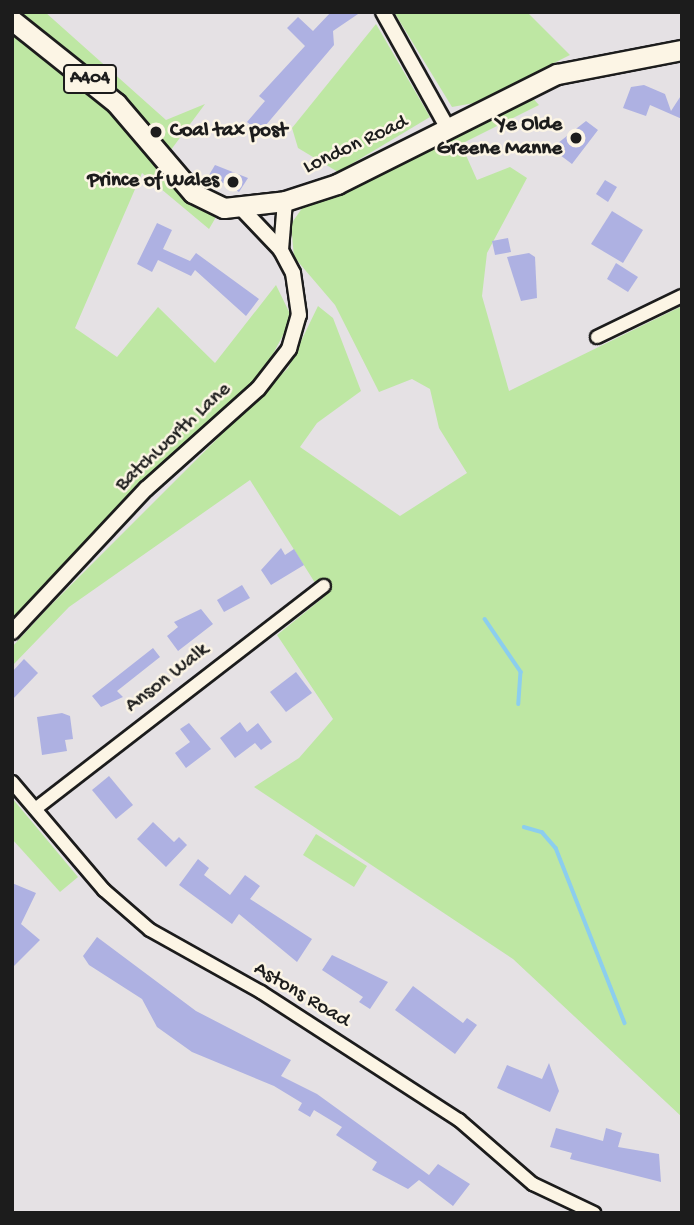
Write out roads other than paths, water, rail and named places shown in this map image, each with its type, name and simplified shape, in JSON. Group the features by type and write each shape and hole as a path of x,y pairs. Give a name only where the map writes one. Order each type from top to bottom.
{"main road":[{"name":"A404","path":"12,20 116,103 200,199 215,207 240,207 285,201"},
{"name":"London Road","path":"285,201 347,179 557,74 682,51"}],"street":[{"path":"383,12 447,127"},
{"name":"Batchworth Lane","path":"12,632 146,489 283,359 299,302 281,250 285,201"},
{"name":"Batchworth Lane","path":"240,207 281,250"},
{"path":"597,337 682,296"},
{"name":"Anson Walk","path":"39,806 324,586"},
{"name":"Astons Road","path":"12,782 39,806 104,890 150,930 261,992 460,1120 533,1184 594,1213"}],"waterway":[{"path":"485,619 521,672 519,704"},
{"path":"524,827 542,832 556,848 625,1023"}],"place":[{"name":"Coal tax post","path":"156,132"},
{"name":"Ye Olde Greene Manne","path":"576,138"},
{"name":"Prince of Wales","path":"233,182"}]}
